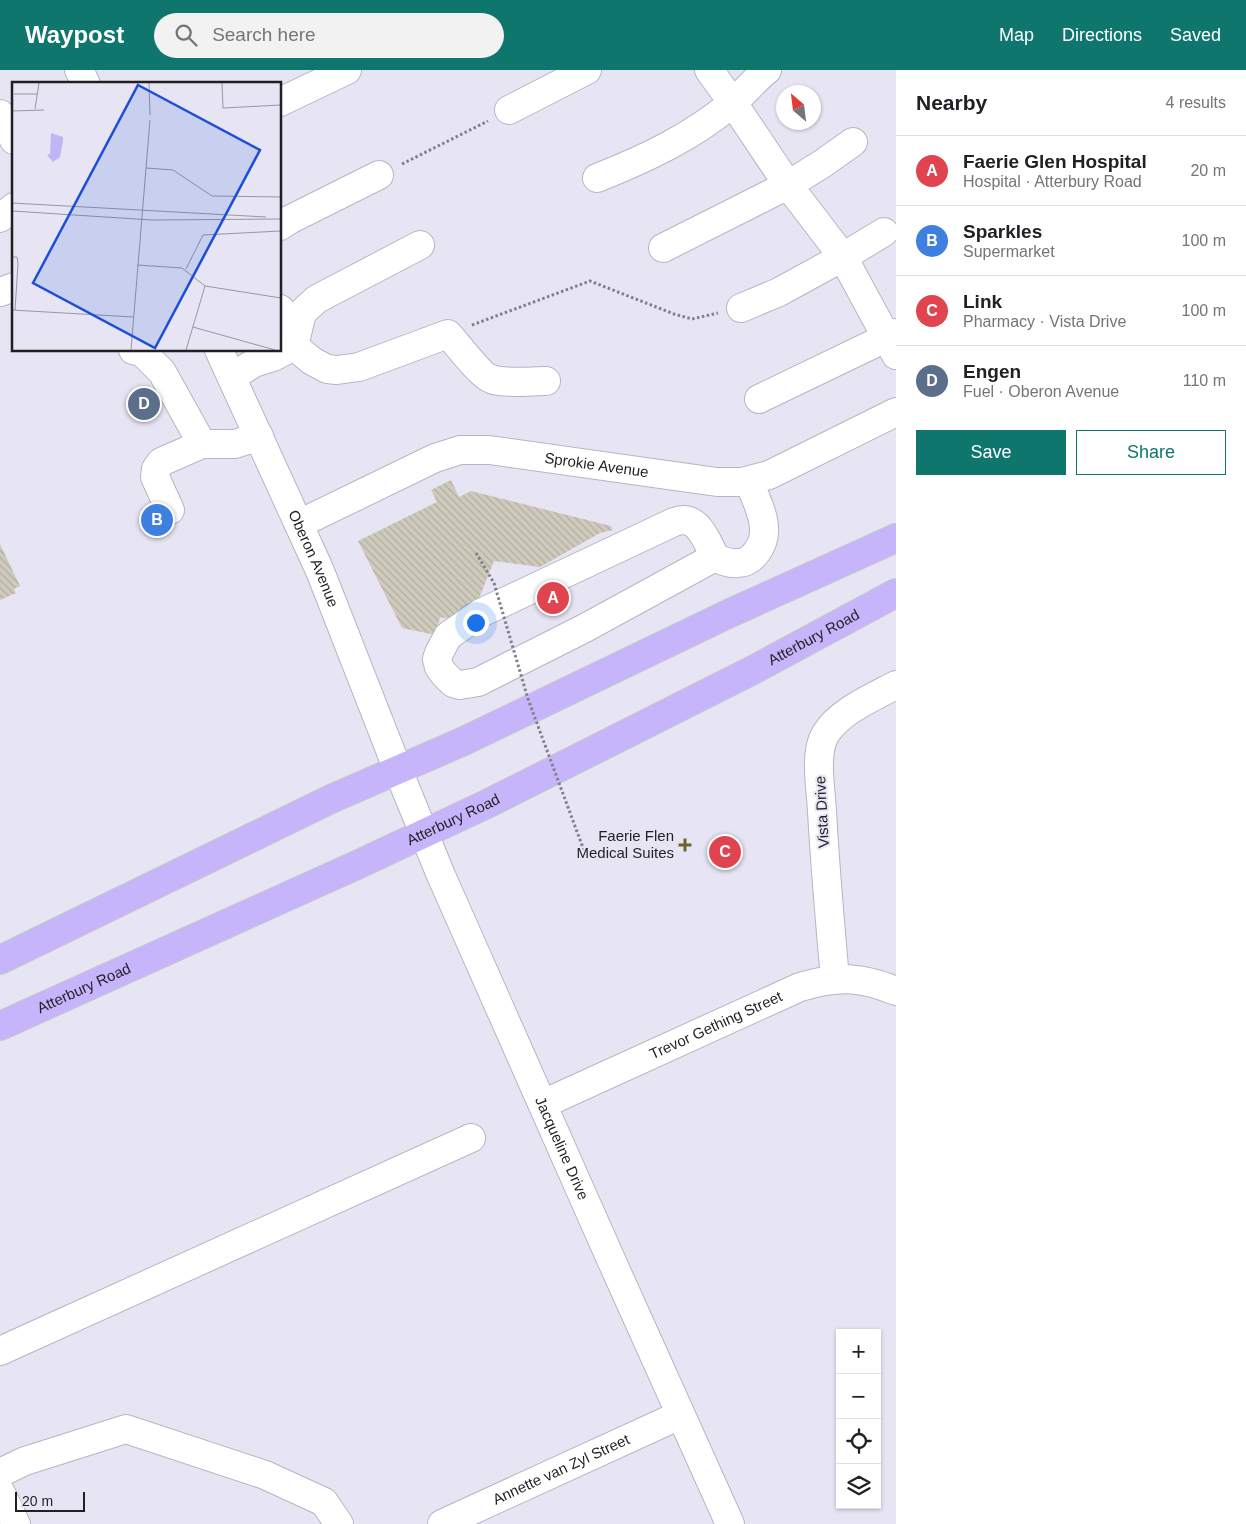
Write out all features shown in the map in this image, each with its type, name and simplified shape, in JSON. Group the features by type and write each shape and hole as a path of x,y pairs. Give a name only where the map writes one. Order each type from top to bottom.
{"main road":[{"path":"0,960 331,799 473,737 719,618 896,538"},
{"name":"Atterbury Road","path":"0,1026 359,864 489,803 744,675 896,593"}],"street":[{"path":"79,70 85,82"},
{"path":"281,102 346,70"},
{"path":"509,110 587,70"},
{"path":"709,70 788,185 843,257 893,342 759,399"},
{"path":"597,178 628,166 705,124 733,103 767,70"},
{"path":"0,115 12,136"},
{"path":"663,248 788,185 853,142"},
{"path":"281,225 379,175"},
{"path":"0,218 12,210"},
{"path":"740,308 779,292 884,232"},
{"path":"232,376 254,363 273,357 294,346 302,314 312,304 349,282 420,245"},
{"path":"0,292 12,288"},
{"path":"281,313 294,346 312,362 327,369 337,370 359,367 448,334 483,374 490,379 500,381 546,381"},
{"path":"141,351 162,372 202,444"},
{"name":"Oberon Avenue","path":"220,351 320,571 398,770"},
{"name":"Sprokie Avenue","path":"299,524 435,458 460,450 471,449 498,452 735,483 769,475 896,412"},
{"path":"170,510 155,477 156,469 161,462 202,444 235,444 259,436"},
{"path":"715,557 585,628 478,682 460,685 453,683 439,667 437,658 448,636 481,613 674,522 683,520 694,523 701,530 715,557 722,561 731,563 744,562 755,554 764,537 764,527 749,481"},
{"name":"Vista Drive","path":"835,979 827,893 820,769 821,744 826,733 837,720 862,703 896,685"},
{"name":"Jacqueline Drive","path":"398,770 424,834 680,1415 730,1524"},
{"name":"Trevor Gething Street","path":"543,1104 794,990 812,984 835,979 867,982 896,991"},
{"path":"0,1350 471,1138"},
{"name":"Annette van Zyl Street","path":"442,1524 680,1415"},
{"path":"0,1473 25,1461 126,1429 266,1475 324,1502 334,1522"},
{"path":"0,1491 16,1524"}],"path":[{"path":"379,175 509,110"},
{"path":"448,334 590,281 674,314 692,319 740,308"},
{"path":"476,553 494,583 528,699 586,856"}],"building":[{"path":"451,480 459,497 471,491 611,526 613,530 600,533 540,567 494,561 476,606 453,620 440,617 436,635 402,628 358,541 437,502 431,490"},
{"path":"0,544 20,586 14,589 16,593 0,600"}],"place":[{"name":"Engen","path":"144,404"},
{"name":"Sparkles","path":"157,520"},
{"name":"Faerie Glen Hospital","path":"553,598"},
{"name":"Faerie Flen Medical Suites","path":"685,845"},
{"name":"Link","path":"725,852"}]}
